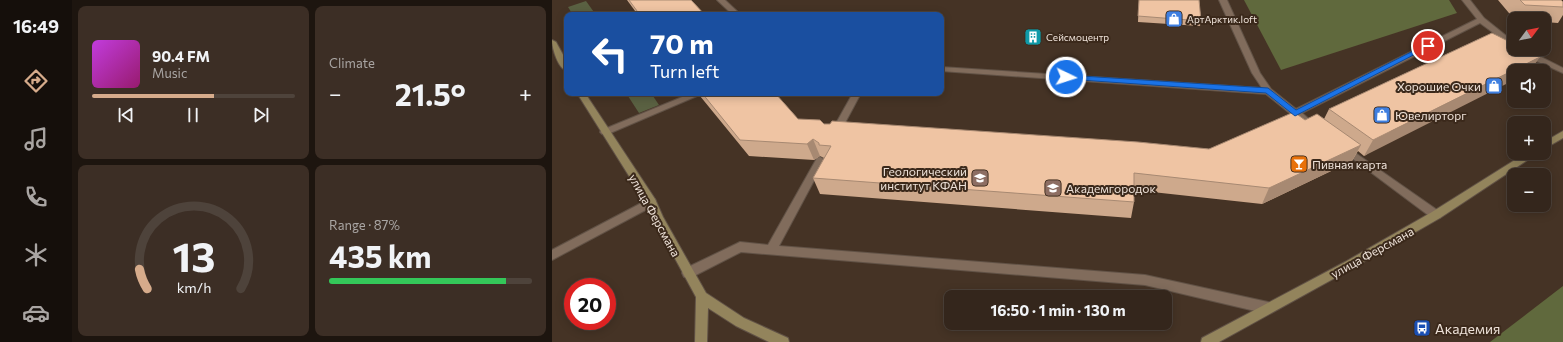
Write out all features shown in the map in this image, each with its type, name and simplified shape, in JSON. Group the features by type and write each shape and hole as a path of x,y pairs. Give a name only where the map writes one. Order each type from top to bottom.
{"street":[{"path":"552,42 564,64"},
{"name":"улица Ферсмана","path":"583,96 651,202 658,218 702,297 740,322 783,342"},
{"path":"1551,142 1563,134"},
{"name":"улица Ферсмана","path":"1207,342 1349,265 1436,215 1522,160"},
{"path":"701,342 702,297"}],"lane":[{"path":"721,0 734,12"},
{"path":"1223,0 1256,73 1268,91 1314,127"},
{"path":"1466,0 1481,20 1507,40"},
{"path":"1295,113 1481,20"},
{"path":"1532,56 1563,72"},
{"path":"944,69 1268,91"},
{"path":"605,132 693,96"},
{"path":"833,137 855,96"},
{"path":"1333,141 1436,215"},
{"path":"770,249 820,160"},
{"path":"552,255 651,202"},
{"path":"688,273 740,247 1145,280 1268,308"}],"green space":[{"path":"1244,0 1449,0 1457,13 1281,70"},
{"path":"586,1 594,12 571,12 568,7"},
{"path":"628,96 653,96 659,105 639,113"},
{"path":"1563,286 1563,342 1490,342"}],"building":[{"path":"629,0 691,0 702,12 638,12"},
{"path":"1139,0 1199,0 1201,21 1138,16"},
{"path":"1520,0 1561,0 1563,2 1563,7 1525,5"},
{"path":"1492,33 1507,40 1507,56 1540,57 1526,64 1507,64 1507,73 1373,140 1329,109"},
{"path":"704,96 778,96 798,119 820,120 824,124 830,124 832,121 1138,142 1209,149 1294,112 1305,120 1317,114 1361,145 1269,188 1134,173 1134,202 813,178 831,146 819,145 819,143 813,139 807,144 740,140"}],"place":[{"name":"АртАрктик.loft","path":"1174,19"},
{"name":"Сейсмоцентр","path":"1033,37"},
{"name":"Хорошие Очки","path":"1494,86"},
{"name":"Ювелирторг","path":"1382,115"},
{"name":"Пивная карта","path":"1299,164"},
{"name":"Геологический институт КФАН","path":"980,178"},
{"name":"Академгородок","path":"1053,188"},
{"name":"Академия","path":"1422,328"}],"route":[{"path":"1066,77 1268,91 1295,113 1428,46"}]}
